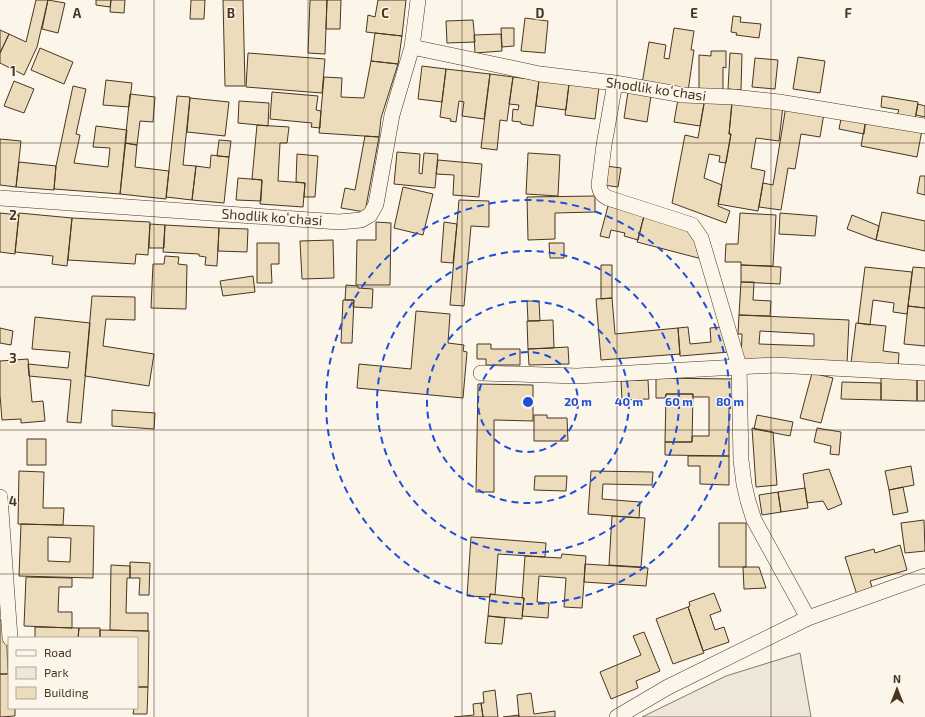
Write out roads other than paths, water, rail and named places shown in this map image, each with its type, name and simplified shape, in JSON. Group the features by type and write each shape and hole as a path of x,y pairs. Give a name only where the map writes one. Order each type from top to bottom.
{"street":[{"name":"Shodlik koʻchasi","path":"0,198 339,222 361,220 370,215 376,204 392,115 412,47 418,0"},
{"name":"Shodlik koʻchasi","path":"412,47 540,74 615,83 683,95 733,97 779,102 925,126"},
{"path":"615,83 604,145 599,185 600,191 608,198 692,225 697,230 701,238 739,366 741,460 748,501 754,520 808,618"},
{"path":"481,373 577,376 775,365 925,373"},
{"path":"0,497 10,637"},
{"path":"617,717 668,687 808,618 925,576"}]}
